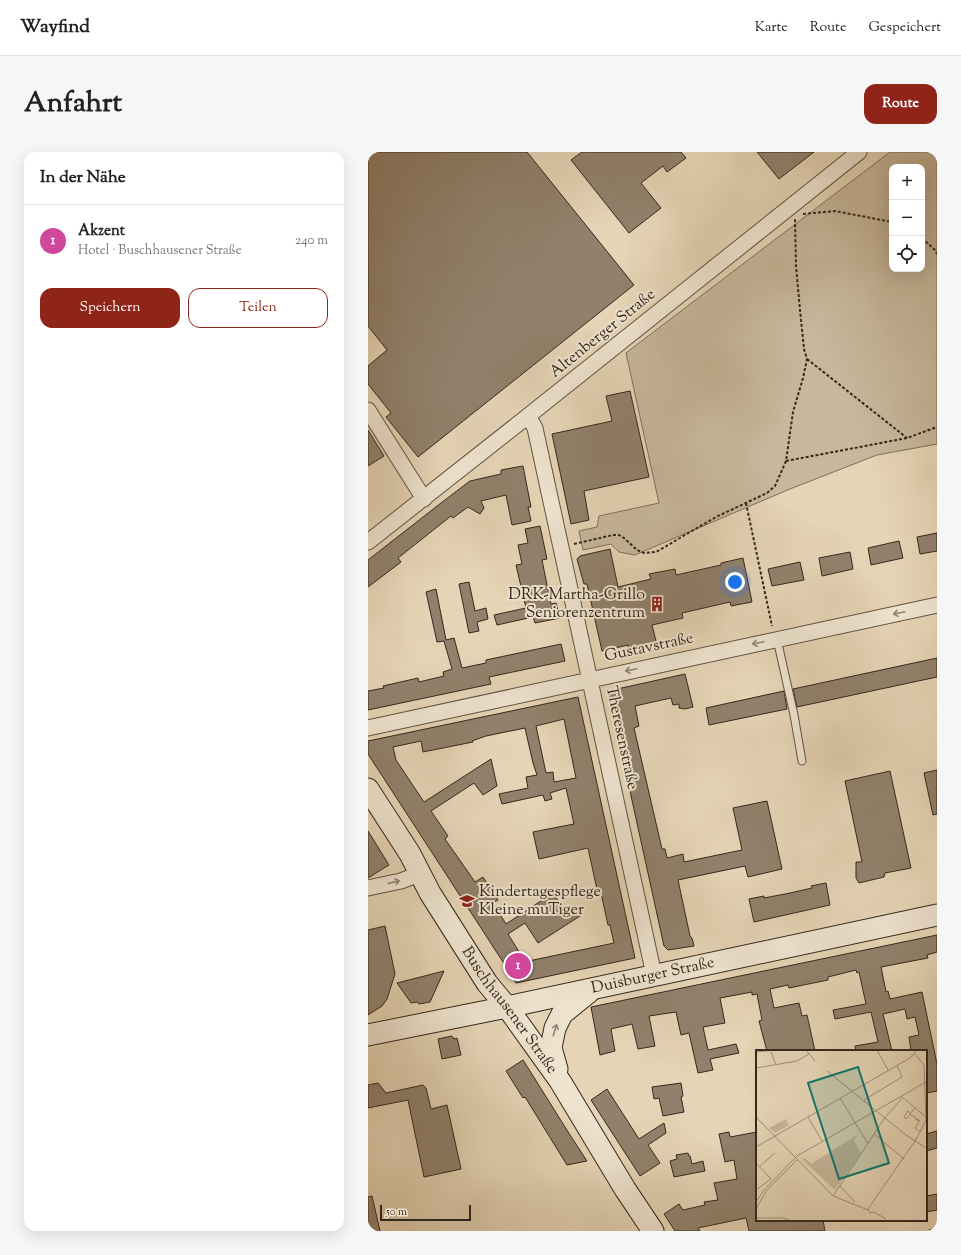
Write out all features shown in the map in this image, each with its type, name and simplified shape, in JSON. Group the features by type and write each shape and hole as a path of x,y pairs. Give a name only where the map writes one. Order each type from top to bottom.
{"main road":[{"name":"Buschhausener Straße","path":"368,788 410,854 419,874 486,983 507,1007 560,1081 625,1189 653,1231"},
{"name":"Duisburger Straße","path":"368,1035 507,1007 937,915"},
{"path":"560,1081 551,1048 555,1028 562,1014 568,1007 597,987"}],"street":[{"name":"Altenberger Straße","path":"368,542 793,210 859,152"},
{"path":"368,410 424,499"},
{"name":"Theresenstraße","path":"528,416 535,428 654,975"},
{"name":"Gustavstraße","path":"368,728 937,605"},
{"path":"368,888 400,881 419,874"}],"lane":[{"path":"775,639 794,715 802,761"}],"path":[{"path":"561,546 619,535 637,550 644,552 656,552 716,517 771,491 775,486 786,461 793,412 807,359 804,350 798,288 793,210 814,212 835,211 889,221"},
{"path":"925,241 935,250 937,254"},
{"path":"807,359 907,438"},
{"path":"786,461 907,438 937,427"},
{"path":"746,503 775,639"}],"shaded area":[{"path":"890,152 937,152 937,444 877,455 790,489 635,555 619,552 611,544 583,550 579,531 597,527 599,516 659,503 626,353"}],"building":[{"path":"368,152 527,152 634,285 418,457 386,417 391,413 368,384 368,366 387,350 368,326"},
{"path":"582,152 681,152 686,158 667,172 663,166 641,183 661,208 629,233 571,160"},
{"path":"757,152 814,152 779,179"},
{"path":"630,391 649,477 584,491 589,520 571,524 552,434 612,421 606,396"},
{"path":"368,430 384,456 368,466"},
{"path":"523,466 531,507 528,507 531,521 512,525 506,495 481,501 484,508 480,514 468,507 453,518 451,516 398,558 401,562 368,587 368,560 441,503 470,481 501,474 501,470"},
{"path":"540,526 547,559 542,560 551,604 556,603 560,618 535,623 533,617 497,625 494,615 526,608 516,565 522,564 518,545 528,543 525,529"},
{"path":"937,533 937,551 920,554 917,537"},
{"path":"899,541 903,558 871,565 868,548"},
{"name":"DRK-Martha-Grillo Seniorenzentrum","path":"610,549 618,587 651,579 649,574 675,569 676,575 721,565 721,563 743,558 752,602 731,606 730,602 682,613 683,618 652,625 657,645 629,651 628,645 602,651 587,584 584,584 577,559 580,556"},
{"path":"850,552 853,569 822,576 819,558"},
{"path":"800,562 804,580 772,586 768,569"},
{"path":"469,582 475,611 486,608 488,619 477,622 479,631 469,633 459,584"},
{"path":"436,589 446,640 454,638 462,668 486,663 486,660 561,644 565,661 489,677 491,684 368,710 368,691 418,678 419,682 444,676 443,672 452,669 444,641 437,642 426,592"},
{"path":"937,658 937,677 797,707 793,689"},
{"path":"685,674 693,707 685,709 679,708 679,704 673,705 671,698 635,706 639,726 634,728 662,849 665,849 667,858 683,854 684,862 742,850 733,808 767,801 782,869 748,877 745,866 678,880 690,936 694,946 668,950 664,946 608,691"},
{"path":"784,691 787,709 709,725 706,708"},
{"path":"578,697 635,958 516,983 505,966 614,943 610,925 608,925 601,893 598,894 588,848 539,859 533,832 574,824 566,788 550,793 552,799 545,801 543,795 502,804 499,794 528,788 526,777 537,775 525,728 486,736 472,741 473,742 423,752 421,741 393,747 396,760 424,802 491,759 497,786 483,795 474,783 431,811 448,836 445,839 475,882 483,877 498,900 493,903 506,924 553,893 566,913 574,908 580,916 538,943 525,923 508,934 521,955 505,965 368,754 368,741","holes":["564,719 576,778 554,782 553,772 546,773 536,726"]},
{"path":"937,770 937,814 933,815 924,773"},
{"path":"890,771 911,868 885,873 884,877 859,883 856,878 856,862 862,862 845,781"},
{"path":"368,831 389,865 368,878"},
{"path":"826,883 830,905 754,922 749,899 790,893"},
{"path":"385,926 395,974 387,999 382,1006 368,1015 368,930"},
{"path":"937,935 937,952 927,955 928,958 881,967 886,992 888,991 890,999 922,992 937,1064 937,1091 927,1093 927,1050 911,1050 909,1037 919,1035 915,1017 907,1019 905,1009 883,1014 892,1050 856,1050 855,1046 878,1042 871,1012 835,1019 833,1010 866,1004 859,972 857,973 856,970 828,977 828,980 789,988 788,985 770,989 774,1008 799,1003 802,1016 807,1015 815,1050 767,1050 759,1021 762,1020 757,994 752,995 752,992 720,998 725,1023 703,1027 708,1050 736,1044 739,1053 710,1059 713,1070 698,1073 689,1033 681,1035 676,1012 649,1016 655,1046 638,1049 632,1024 611,1029 615,1051 600,1055 591,1007"},
{"path":"444,971 430,1002 419,1004 417,1002 411,1003 397,983"},
{"path":"452,1036 454,1039 457,1038 461,1055 442,1059 438,1039"},
{"path":"523,1060 587,1161 567,1165 525,1097 523,1098 506,1071"},
{"path":"378,1083 386,1093 423,1085 426,1088 431,1109 447,1105 461,1169 424,1177 408,1100 368,1108 368,1085"},
{"path":"681,1083 683,1096 681,1097 684,1112 663,1116 659,1098 654,1099 652,1087"},
{"path":"607,1089 639,1139 664,1123 666,1133 648,1145 660,1163 640,1176 591,1100"},
{"path":"937,1131 937,1148 927,1151 927,1134"},
{"path":"729,1132 730,1137 756,1132 756,1221 823,1221 825,1231 749,1231 746,1218 698,1228 700,1231 675,1231 664,1214 679,1204 683,1210 705,1205 704,1202 718,1200 714,1183 737,1179 734,1160 725,1162 719,1134"},
{"path":"688,1153 692,1164 703,1161 705,1171 674,1177 670,1161 677,1159 676,1155"},
{"path":"937,1194 937,1210 927,1212 927,1196"},
{"path":"372,1196 380,1231 368,1231 368,1197"}],"railway":[{"path":"929,1231 937,1229"}],"place":[{"name":"DRK-Martha-Grillo Seniorenzentrum","path":"657,604"},
{"name":"Kindertagespflege Kleine muTiger","path":"467,901"},
{"name":"Akzent","path":"518,966"}]}
